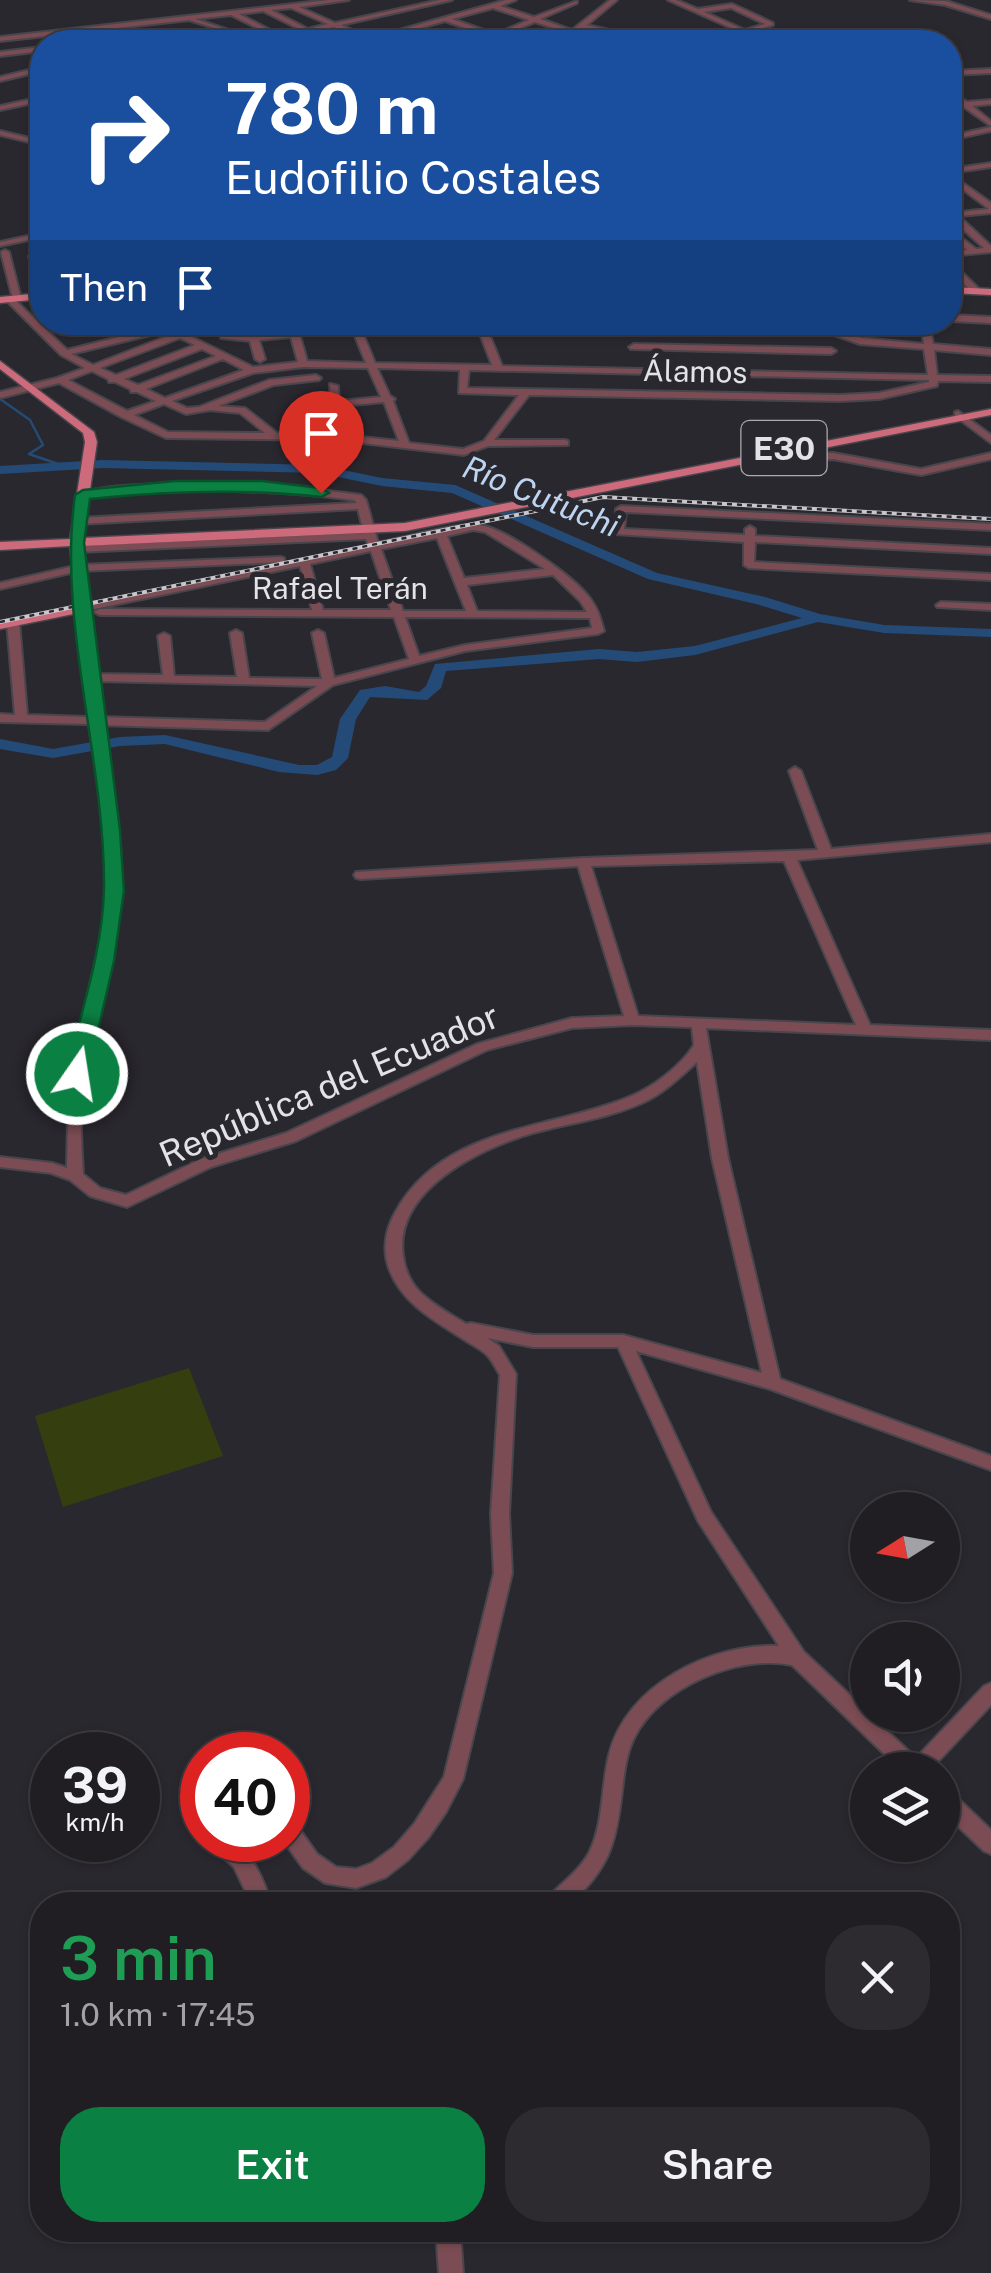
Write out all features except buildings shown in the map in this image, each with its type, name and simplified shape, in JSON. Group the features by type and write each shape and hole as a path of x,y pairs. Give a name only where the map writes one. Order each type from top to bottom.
{"main road":[{"path":"962,289 991,290"},
{"path":"0,364 29,389 81,422 91,442 76,546 83,607 4,621"},
{"name":"E30","path":"0,546 371,539 394,526 991,410"},
{"name":"E30","path":"578,490 757,459 960,416"}],"street":[{"path":"228,0 235,12 267,30"},
{"path":"77,30 333,0"},
{"path":"77,30 346,0"},
{"path":"404,0 474,30"},
{"path":"264,10 306,30 449,0"},
{"path":"417,30 513,0"},
{"path":"574,30 614,0"},
{"path":"670,0 743,30"},
{"path":"912,0 991,16"},
{"path":"507,30 573,1 601,10"},
{"path":"322,2 372,24"},
{"path":"492,5 565,30"},
{"path":"292,6 346,30"},
{"path":"698,11 732,6 771,24 754,30"},
{"path":"189,18 224,30"},
{"path":"580,26 601,30"},
{"path":"0,39 30,35"},
{"path":"10,77 0,57 30,53"},
{"path":"962,72 991,70"},
{"path":"0,79 30,72"},
{"path":"0,108 30,102"},
{"path":"963,104 991,102"},
{"path":"963,104 991,127"},
{"path":"962,135 991,127"},
{"path":"0,131 30,138"},
{"path":"962,171 991,165"},
{"path":"962,184 991,209"},
{"path":"962,215 991,209"},
{"path":"962,224 991,250"},
{"path":"30,239 1,245 7,300 30,321"},
{"path":"962,242 974,252"},
{"path":"963,253 991,250"},
{"path":"963,253 974,260 991,259"},
{"path":"962,276 976,290"},
{"path":"962,319 991,320"},
{"path":"45,335 90,370 161,402 186,411 242,410 276,436"},
{"path":"64,353 130,335"},
{"path":"0,395 90,370 180,335 252,370"},
{"path":"224,335 263,335"},
{"path":"295,335 304,364"},
{"path":"359,335 368,362 390,399 405,444"},
{"path":"485,335 498,368"},
{"path":"633,335 635,394"},
{"path":"731,335 737,396"},
{"path":"828,335 840,398"},
{"path":"843,335 852,340 991,352"},
{"path":"928,335 934,376"},
{"path":"255,337 260,359"},
{"path":"112,380 202,346"},
{"path":"634,347 831,351"},
{"path":"134,390 224,356"},
{"path":"124,415 252,370 304,364 368,362 465,368 991,379"},
{"name":"Álamos","path":"465,368 462,391 840,398 926,388 934,384 934,376"},
{"path":"200,410 272,382 316,378"},
{"path":"60,380 166,435 336,437 464,452 487,443 564,443"},
{"path":"333,386 336,437"},
{"path":"487,443 526,392"},
{"path":"335,404 390,399"},
{"path":"960,416 991,440"},
{"path":"832,456 842,440"},
{"path":"757,459 832,456 921,472 991,456"},
{"path":"231,514 233,485"},
{"path":"83,492 233,485 357,497 414,660"},
{"path":"79,521 362,506"},
{"path":"991,526 621,509 619,532 991,550"},
{"path":"750,515 749,565 991,578"},
{"path":"877,521 881,572"},
{"path":"83,607 371,539 441,534 473,527 488,529 582,591 596,615 598,631 464,648 329,683 90,677"},
{"path":"441,534 474,614"},
{"path":"83,607 304,563 371,539"},
{"path":"0,586 79,568 280,560"},
{"path":"304,563 318,613"},
{"path":"460,582 552,572"},
{"path":"941,605 991,607"},
{"path":"75,1176 72,1121 77,1074 103,961 114,891 83,607"},
{"name":"Rafael Terán","path":"83,607 596,615"},
{"path":"4,621 21,720"},
{"path":"236,633 244,682"},
{"path":"318,633 329,683"},
{"path":"164,636 168,678"},
{"path":"0,718 96,729 268,726 329,683"},
{"path":"795,771 826,854"},
{"path":"361,875 583,862 789,857 991,838"},
{"path":"789,857 866,1030"},
{"path":"583,862 632,1020"},
{"name":"República del Ecuador","path":"0,1162 52,1168 75,1176 95,1192 114,1200 141,1198 206,1163 291,1136 482,1047 572,1024 632,1020 991,1036"},
{"path":"699,1024 720,1158 772,1384"},
{"path":"310,1862 342,1879 383,1871 438,1810 453,1779 503,1574 500,1514 508,1394 503,1361 462,1327 414,1297 398,1274 392,1250 400,1210 418,1190 494,1142 640,1099 696,1054 701,1045"},
{"path":"462,1327 533,1341 623,1341 772,1384 991,1463"},
{"path":"623,1341 704,1516 798,1658 897,1752"},
{"path":"567,1892 592,1866 604,1836 613,1770 627,1731 652,1703 682,1681 724,1661 757,1651 779,1651 798,1658"},
{"path":"933,1752 991,1692"},
{"path":"960,1814 991,1844"},
{"path":"242,1862 257,1892"},
{"path":"449,2242 451,2273"}],"green space":[{"path":"189,1368 223,1456 63,1507 35,1416"}],"waterway":[{"path":"0,399 30,420 43,445 29,454 64,466"},
{"name":"Río Cutuchi","path":"0,470 103,464 319,469 382,482 455,489 653,576 760,600 818,618"},
{"path":"0,744 53,754 120,742 165,740 279,767 317,770 336,763 348,719 365,693 385,691 422,697 433,688 440,667 599,654 637,657 695,650 818,618"},
{"name":"Río Cutuchi","path":"818,618 884,629 991,633"}],"railway":[{"path":"0,622 603,497 991,519"}],"route":[{"path":"77,1074 111,924 114,891 76,543 83,495 175,486 262,486 321,493"}]}
